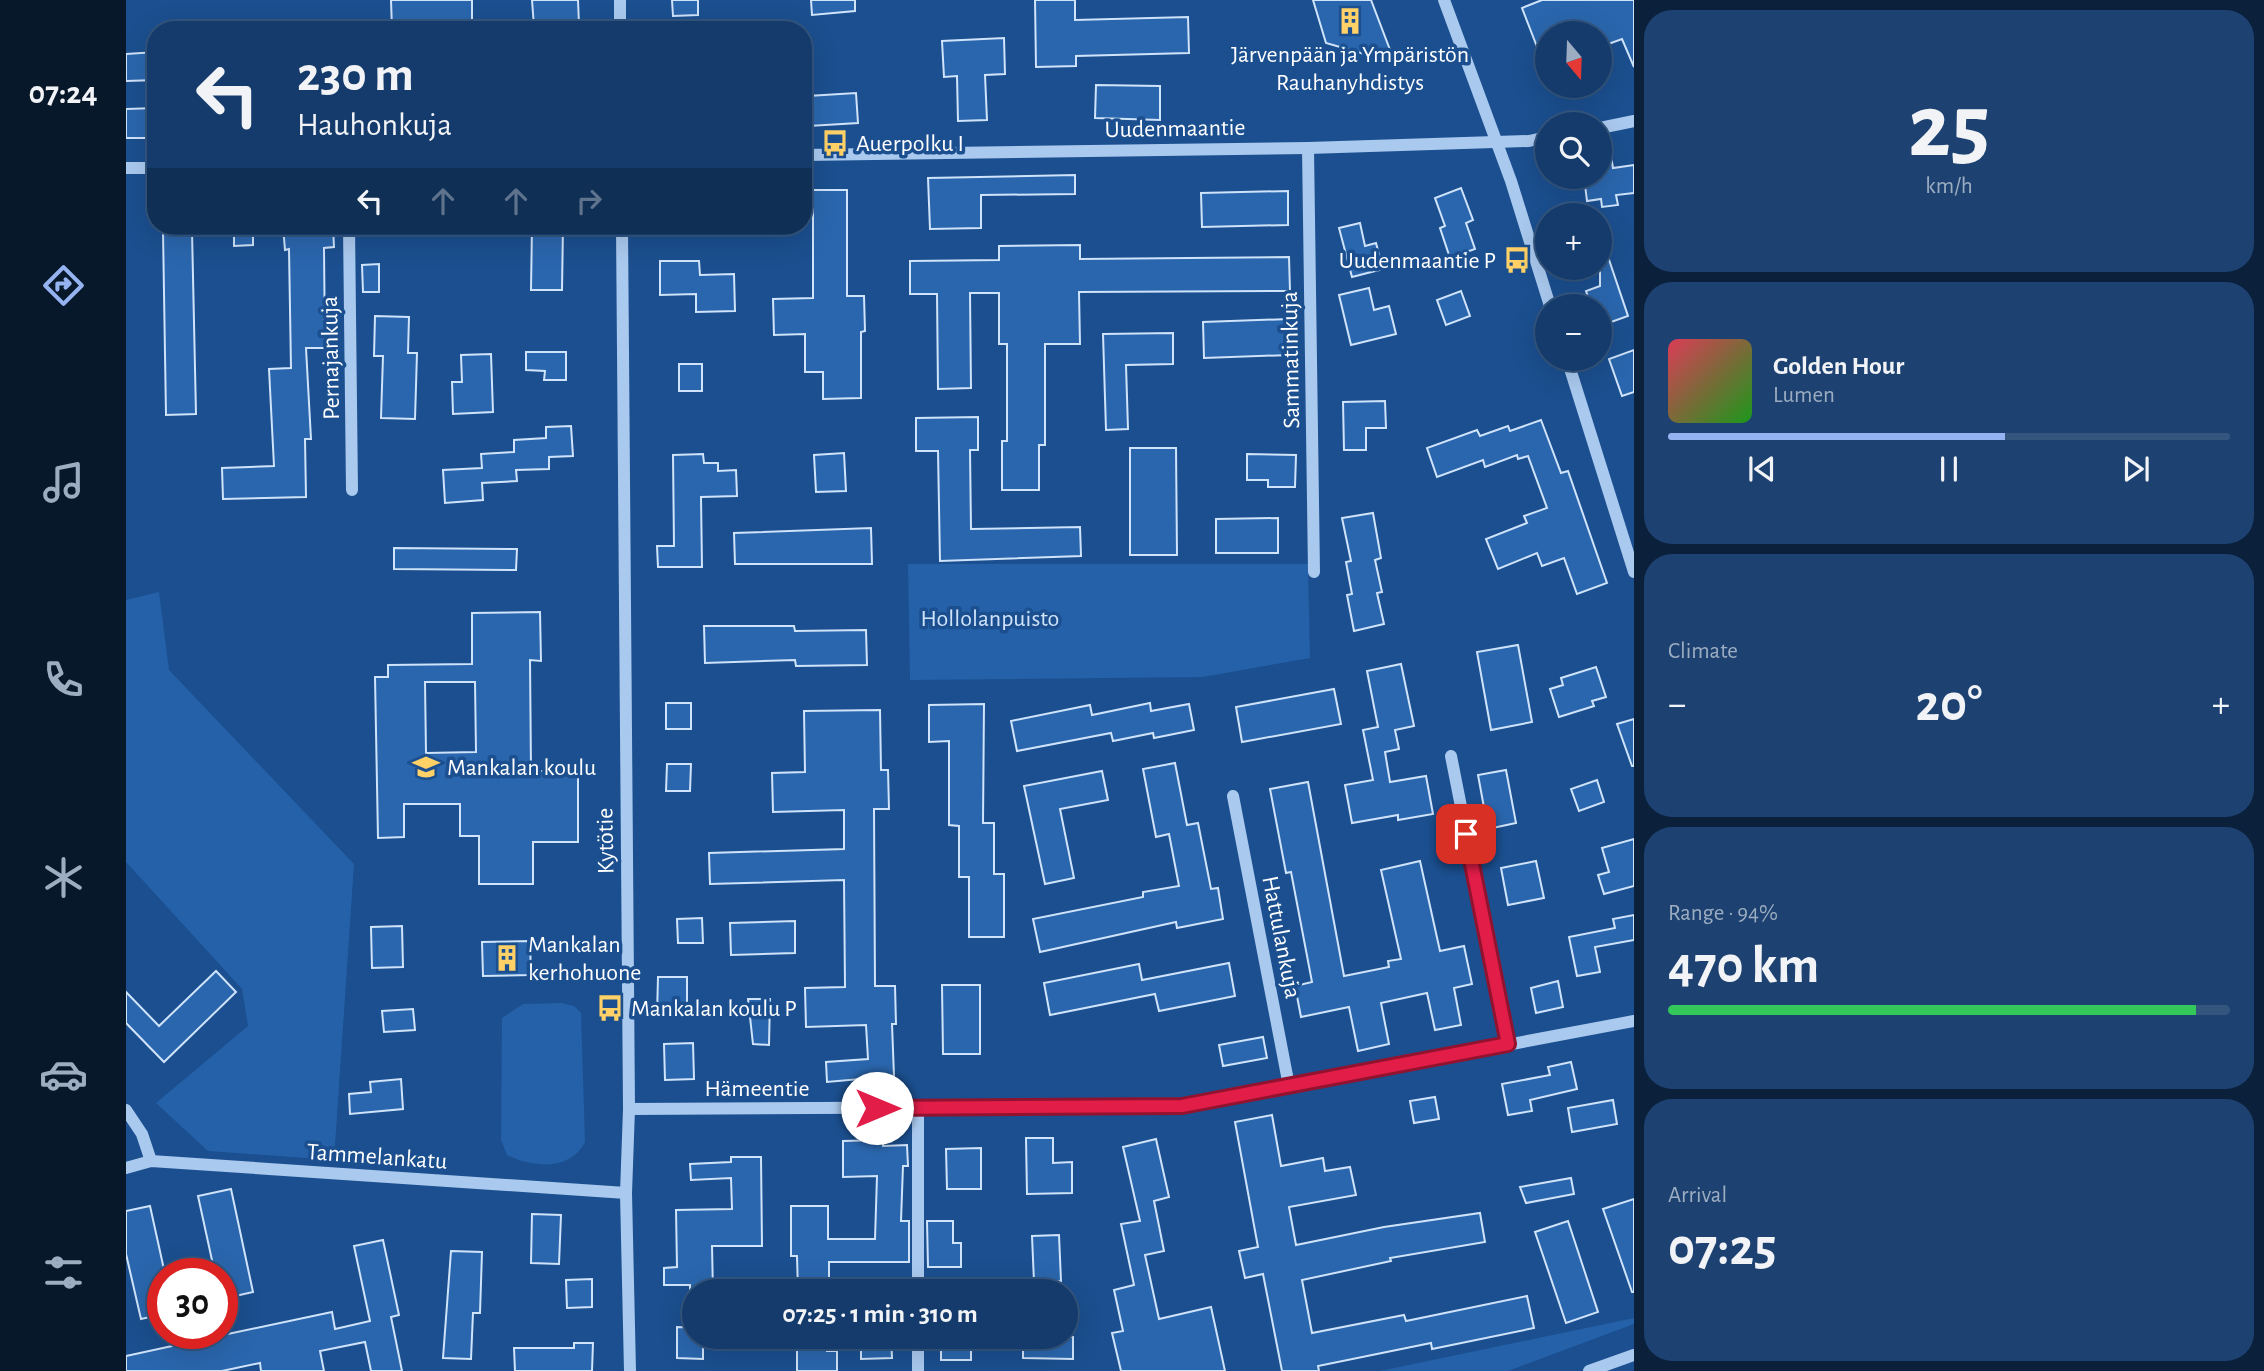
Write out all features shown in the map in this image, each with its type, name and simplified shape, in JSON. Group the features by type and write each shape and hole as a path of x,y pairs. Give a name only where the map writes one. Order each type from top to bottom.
{"street":[{"path":"620,0 620,21"},
{"path":"1444,0 1511,181 1546,294"},
{"path":"1612,126 1634,121"},
{"name":"Uudenmaantie","path":"812,155 1308,148 1495,142 1535,138"},
{"name":"Sammatinkuja","path":"1308,148 1314,572"},
{"path":"126,168 147,168"},
{"name":"Pernajankuja","path":"349,235 352,490"},
{"name":"Kytötie","path":"622,235 629,1109 626,1192 630,1371"},
{"path":"1571,371 1634,572"},
{"path":"1451,756 1508,1044"},
{"name":"Hattulankuja","path":"1233,796 1289,1086"},
{"name":"Hämeentie","path":"629,1109 1182,1106 1634,1021"},
{"path":"918,1109 918,1279"},
{"path":"126,1111 142,1134 151,1161"},
{"name":"Tammelankatu","path":"126,1168 151,1161 626,1192"},
{"path":"918,1349 918,1371"},
{"path":"1589,1371 1634,1355"}],"green space":[{"name":"Hollolanpuisto","path":"908,564 1308,564 1310,658 1203,677 910,680"},
{"path":"159,592 169,670 354,864 334,1160 208,1151 156,1103 248,1026 242,989 126,862 126,600"},
{"path":"562,1003 574,1006 581,1013 585,1142 570,1158 561,1162 528,1163 507,1155 501,1140 502,1018 523,1004"},
{"path":"1634,1318 1634,1324 1508,1371 1380,1371"}],"building":[{"path":"391,0 472,0 472,21 392,21"},
{"path":"532,0 578,0 579,21 534,21"},
{"path":"672,0 698,0 698,15 673,16"},
{"path":"811,0 855,0 855,11 812,15"},
{"path":"1035,0 1075,0 1075,20 1188,17 1189,53 1076,56 1076,66 1036,67"},
{"name":"Järvenpään ja Ympäristön Rauhanyhdistys","path":"1313,0 1371,0 1395,63 1326,43"},
{"path":"1542,0 1634,0 1634,67 1622,39 1612,43 1612,21 1535,21 1535,42 1522,8"},
{"path":"1004,38 1005,74 985,75 987,120 958,121 957,76 944,77 942,41"},
{"path":"147,53 147,80 126,81 126,54"},
{"path":"1096,85 1160,86 1160,120 1095,118"},
{"path":"856,93 858,123 812,126 812,96"},
{"path":"147,108 147,138 126,138 126,109"},
{"path":"1612,162 1613,168 1634,165 1634,193 1616,195 1618,205 1602,203 1601,199 1587,201 1586,189 1612,189"},
{"path":"1075,175 1075,194 981,195 981,228 930,229 928,178"},
{"path":"1461,188 1473,220 1466,223 1475,249 1450,258 1440,228 1445,226 1435,198"},
{"path":"813,190 847,190 847,296 864,296 861,398 823,399 823,372 805,372 805,334 774,335 773,299 813,298"},
{"path":"1288,191 1288,225 1202,227 1201,193"},
{"path":"1360,223 1365,246 1376,243 1383,269 1352,277 1339,228"},
{"path":"163,235 192,235 196,414 166,415"},
{"path":"234,235 253,235 253,245 234,246"},
{"path":"284,235 333,235 334,247 324,248 325,348 306,348 311,439 305,439 306,497 223,499 222,468 274,466 269,369 291,368 289,249 285,250"},
{"path":"532,235 563,235 562,290 531,290"},
{"path":"1080,245 1080,259 1289,257 1290,291 1079,292 1080,344 1045,344 1045,445 1039,445 1039,490 1002,490 1002,441 1007,441 1007,344 999,344 999,293 970,293 971,388 938,389 937,294 910,294 910,261 999,260 999,246"},
{"path":"660,261 699,261 700,275 734,274 735,311 696,312 696,294 660,295"},
{"path":"379,264 379,292 363,292 362,265"},
{"path":"1612,269 1628,316 1612,322 1612,294 1587,294 1586,291 1600,286 1600,280 1612,280"},
{"path":"1369,288 1374,310 1389,306 1396,334 1351,345 1339,295"},
{"path":"1461,291 1470,316 1446,325 1437,300"},
{"path":"375,316 409,317 408,353 417,353 415,419 381,418 383,356 374,356"},
{"path":"1288,319 1289,355 1204,358 1203,322"},
{"path":"1173,333 1173,364 1126,365 1128,429 1106,430 1103,334"},
{"path":"1634,350 1634,392 1622,396 1612,368 1612,358"},
{"path":"526,352 566,352 566,380 544,380 545,371 526,370"},
{"path":"491,354 493,412 453,414 452,382 462,382 461,355"},
{"path":"679,364 702,364 702,391 679,391"},
{"path":"1385,401 1386,428 1366,428 1366,450 1344,450 1343,402"},
{"path":"978,417 978,450 970,450 971,529 1080,527 1081,556 940,561 938,451 916,451 916,418"},
{"path":"1541,420 1561,473 1568,471 1607,583 1577,594 1564,558 1542,566 1537,553 1498,569 1486,539 1527,523 1524,516 1547,508 1528,456 1518,459 1517,455 1485,467 1483,460 1437,477 1427,448 1477,430 1480,436 1508,426 1510,431"},
{"path":"571,426 573,456 549,457 549,469 516,470 517,481 482,483 483,500 445,503 443,470 482,468 481,454 514,452 514,440 546,438 546,427"},
{"path":"1130,448 1176,448 1177,555 1130,555"},
{"path":"844,453 846,491 816,492 814,455"},
{"path":"703,454 704,463 718,463 718,471 736,470 737,496 701,497 702,567 658,567 657,546 674,546 673,455"},
{"path":"1247,454 1296,455 1295,487 1268,487 1268,480 1247,480"},
{"path":"1373,513 1381,558 1375,560 1382,592 1377,593 1384,624 1354,631 1347,595 1352,594 1346,562 1351,561 1342,518"},
{"path":"1278,518 1278,553 1216,553 1216,519"},
{"path":"871,528 872,564 735,564 734,533"},
{"path":"394,548 517,549 516,570 394,569"},
{"path":"540,612 541,661 530,660 531,771 578,771 578,842 533,842 533,884 479,884 479,836 460,836 460,804 404,804 404,837 378,838 375,677 388,677 388,665 472,664 472,613","holes":["425,682 475,682 476,752 426,753"]},
{"path":"704,626 794,626 795,631 866,630 867,665 796,666 795,660 705,663"},
{"path":"1518,645 1532,722 1491,730 1477,652"},
{"path":"1401,664 1414,726 1395,730 1399,749 1385,752 1390,782 1426,776 1433,814 1398,820 1398,815 1352,823 1345,785 1373,780 1363,730 1378,727 1367,671"},
{"path":"1596,667 1606,697 1592,701 1594,706 1559,717 1550,689 1563,685 1561,678"},
{"path":"1334,689 1341,724 1242,742 1236,707"},
{"path":"666,703 691,703 691,729 666,729"},
{"path":"1150,703 1151,711 1189,704 1194,730 1154,738 1153,733 1113,741 1111,733 1017,751 1011,721 1090,705 1092,715"},
{"path":"984,704 983,823 994,823 994,874 1004,874 1004,937 969,937 969,877 959,877 959,826 949,825 949,741 929,742 929,705"},
{"path":"880,710 881,770 888,770 889,809 874,809 875,986 895,986 896,1024 892,1024 894,1076 827,1082 826,1062 868,1059 866,1025 806,1027 805,988 845,987 844,880 710,884 709,853 844,849 844,810 773,812 772,773 805,772 804,711"},
{"path":"1634,719 1634,766 1632,766 1617,724"},
{"path":"1175,763 1187,825 1198,823 1211,889 1218,888 1223,919 1177,928 1176,922 1040,952 1033,919 1143,897 1143,892 1179,886 1169,834 1156,837 1143,769"},
{"path":"667,764 691,764 690,791 666,791"},
{"path":"1506,770 1516,823 1488,829 1478,775"},
{"path":"1102,771 1108,800 1060,809 1074,878 1045,884 1024,786"},
{"path":"1597,780 1604,802 1579,811 1571,789"},
{"path":"1308,782 1344,976 1389,967 1388,961 1401,959 1381,870 1420,861 1440,951 1464,946 1472,984 1454,988 1461,1025 1435,1030 1427,993 1381,1003 1389,1044 1358,1051 1349,1007 1301,1017 1295,986 1312,982 1291,872 1286,873 1270,789"},
{"path":"1634,839 1634,886 1604,894 1598,875 1609,872 1602,848"},
{"path":"1536,861 1544,898 1508,905 1501,868"},
{"path":"1634,915 1634,940 1595,947 1600,972 1577,976 1569,937 1615,928 1613,919"},
{"path":"702,918 703,943 678,943 677,919"},
{"path":"795,921 795,953 731,955 730,923"},
{"path":"402,926 403,967 372,968 371,927"},
{"name":"Mankalan kerhohuone","path":"530,941 531,975 483,976 482,942"},
{"path":"1229,963 1235,996 1159,1011 1155,994 1050,1015 1044,983 1139,964 1142,980"},
{"path":"216,971 236,992 164,1062 126,1023 126,992 159,1026"},
{"path":"658,977 687,977 687,1016 657,1016"},
{"path":"1558,981 1563,1007 1536,1013 1531,988"},
{"path":"942,985 980,985 980,1054 943,1054"},
{"path":"748,999 770,999 769,1045 753,1044"},
{"path":"413,1009 415,1030 384,1032 382,1011"},
{"path":"1263,1037 1267,1058 1223,1066 1219,1045"},
{"path":"693,1043 694,1079 665,1080 664,1044"},
{"path":"1571,1062 1577,1089 1530,1100 1532,1111 1508,1115 1502,1084 1550,1075 1548,1067"},
{"path":"401,1079 403,1109 350,1114 349,1094 371,1092 370,1082"},
{"path":"1435,1097 1439,1119 1414,1123 1410,1101"},
{"path":"1613,1100 1617,1124 1572,1132 1568,1108"},
{"path":"1272,1115 1281,1166 1323,1158 1325,1171 1350,1167 1356,1195 1289,1207 1296,1245 1384,1227 1480,1213 1485,1242 1390,1258 1391,1261 1302,1280 1312,1333 1404,1315 1406,1321 1527,1296 1534,1328 1432,1349 1431,1343 1318,1366 1319,1371 1282,1371 1263,1274 1245,1278 1239,1251 1258,1247 1235,1122"},
{"path":"1026,1138 1053,1138 1053,1163 1072,1162 1072,1193 1027,1194"},
{"path":"1156,1139 1169,1197 1154,1201 1164,1251 1145,1255 1159,1319 1211,1307 1225,1371 1121,1371 1112,1333 1123,1331 1114,1290 1134,1285 1121,1224 1140,1221 1123,1147"},
{"path":"883,1140 883,1146 907,1145 908,1166 903,1166 901,1221 909,1221 909,1262 829,1262 829,1279 798,1279 797,1256 791,1256 791,1206 828,1206 828,1239 875,1239 877,1176 843,1177 843,1141"},
{"path":"981,1148 981,1189 947,1189 946,1149"},
{"path":"731,1157 761,1157 762,1246 712,1246 713,1279 682,1279 682,1285 664,1285 664,1268 677,1267 676,1210 732,1209 731,1178 691,1180 690,1164 731,1162"},
{"path":"1571,1178 1574,1194 1526,1203 1520,1187"},
{"path":"231,1189 253,1292 238,1295 238,1258 212,1258 198,1196"},
{"path":"1634,1199 1634,1292 1632,1292 1603,1209"},
{"path":"150,1206 161,1258 147,1258 147,1318 141,1319 126,1254 126,1211"},
{"path":"532,1214 561,1215 559,1264 531,1263"},
{"path":"927,1221 953,1221 953,1243 961,1243 961,1267 928,1267"},
{"path":"1568,1221 1598,1312 1566,1323 1535,1232"},
{"path":"1059,1235 1061,1279 1034,1279 1032,1236"},
{"path":"383,1240 399,1315 391,1317 402,1371 371,1371 365,1342 320,1351 324,1371 261,1371 260,1363 222,1371 126,1371 126,1356 159,1349 238,1349 238,1332 332,1312 335,1329 370,1321 354,1246"},
{"path":"451,1251 482,1252 480,1313 473,1313 471,1359 443,1358"},
{"path":"592,1279 592,1307 567,1308 566,1280"},
{"path":"677,1327 682,1327 682,1349 703,1349 703,1359 677,1358"},
{"path":"574,1343 593,1343 592,1371 515,1371 514,1348 574,1348"},
{"path":"797,1349 837,1351 837,1371 797,1371"},
{"path":"861,1349 892,1349 892,1358 861,1359"},
{"path":"941,1349 971,1349 971,1360 941,1360"},
{"path":"1023,1349 1073,1349 1073,1359 1023,1358"}],"place":[{"name":"Järvenpään ja Ympäristön Rauhanyhdistys","path":"1350,21"},
{"name":"Auerpolku I","path":"835,143"},
{"name":"Uudenmaantie P","path":"1517,260"},
{"name":"Mankalan koulu","path":"426,767"},
{"name":"Mankalan kerhohuone","path":"507,958"},
{"name":"Mankalan koulu P","path":"610,1008"}],"route":[{"path":"877,1108 1182,1106 1508,1044 1466,834"}]}
